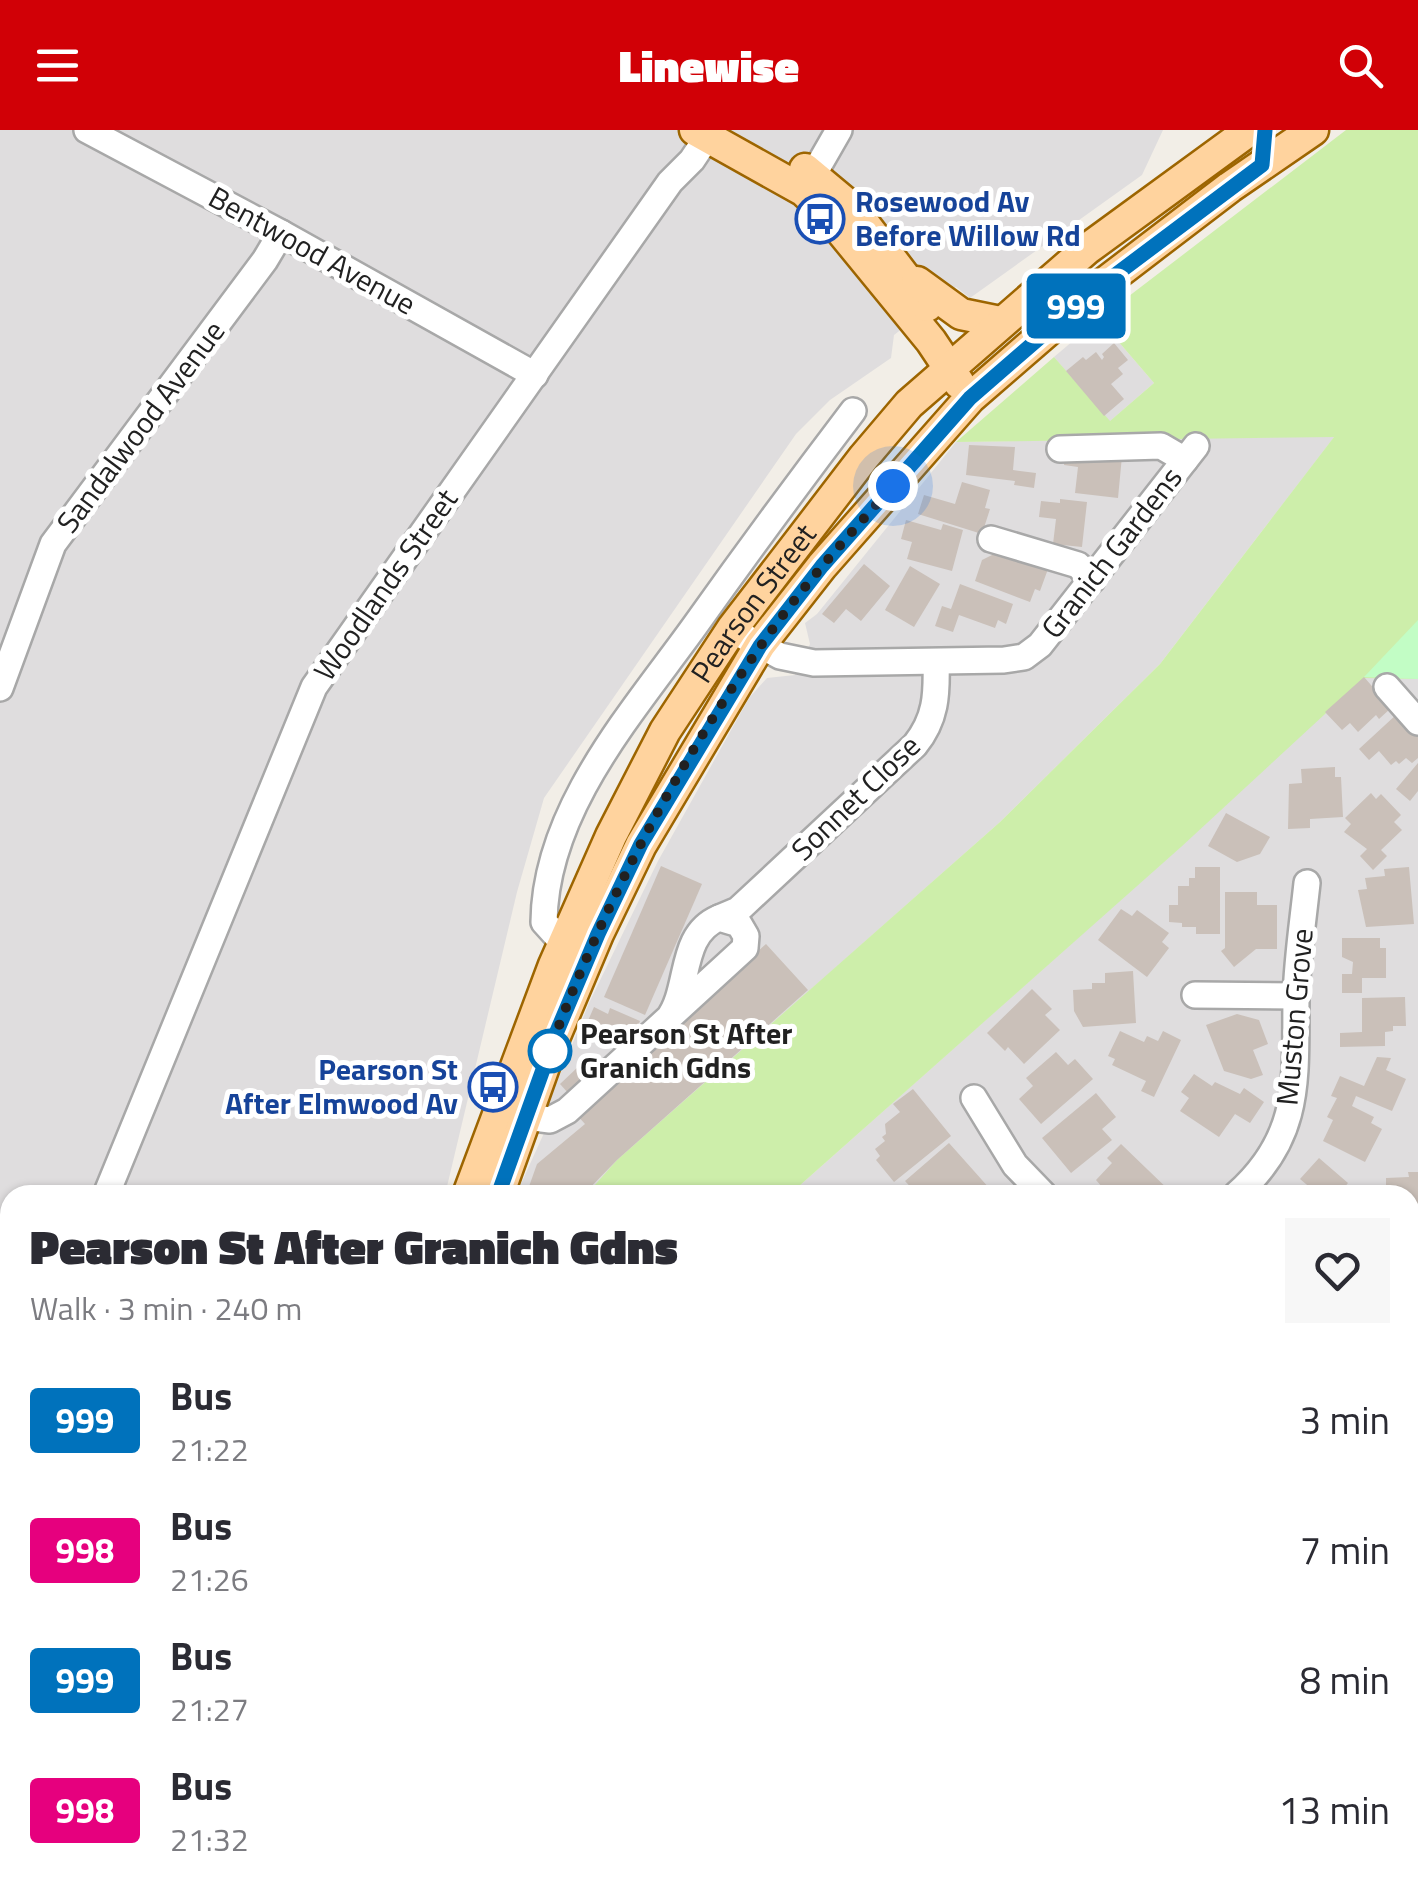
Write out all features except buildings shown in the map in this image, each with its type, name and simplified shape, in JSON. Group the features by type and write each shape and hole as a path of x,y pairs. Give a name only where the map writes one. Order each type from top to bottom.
{"main road":[{"path":"1262,165 1265,130"},
{"name":"Pearson Street","path":"502,1185 555,1036 641,844 760,646 822,566 978,391 1090,294 1313,130"},
{"path":"708,131 853,210 902,271 955,361 978,391"},
{"name":"Pearson Street","path":"472,1185 564,943 611,836 665,732 732,629 909,404 1088,248 1233,136"},
{"path":"809,183 931,340 955,361"},
{"path":"902,271 961,314 1000,322"}],"street":[{"name":"Bentwood Avenue","path":"86,130 535,376"},
{"path":"809,183 838,130"},
{"name":"Woodlands Street","path":"110,1185 314,687 670,182 692,160 708,131"},
{"name":"Sandalwood Avenue","path":"0,688 53,544 281,234"},
{"path":"564,943 544,922 544,894 578,799 612,740 781,505 854,411"},
{"name":"Granich Gardens","path":"732,629 760,646 800,662 936,662 1024,656 1040,646 1190,453 1162,446 1060,449"},
{"path":"992,539 1078,565 1092,580"},
{"name":"Sonnet Close","path":"734,919 925,733 934,710 936,662"},
{"path":"1387,687 1418,722"},
{"name":"Muston Grove","path":"1255,1185 1290,1110 1298,1056 1296,996 1307,883"},
{"path":"526,1117 550,1120 567,1111 745,948 734,919 706,926 687,961 678,1004 668,1018"},
{"path":"687,961 693,977 702,979 717,973"},
{"path":"1195,994 1296,996"},
{"path":"974,1098 1015,1166 1034,1185"}],"shaded area":[{"path":"0,130 1163,130 1142,175 970,298 956,287 894,335 891,358 830,400 796,434 544,798 517,892 447,1185 0,1185"},
{"path":"1099,319 1154,383 1109,422 1054,357"},
{"path":"1335,436 1160,664 1000,822 618,1160 595,1185 521,1185 544,1133 549,1102 589,1003 658,861 749,698 767,678 795,675 810,644 805,623 817,614 956,442"},
{"path":"1364,677 1418,679 1418,1185 800,1185 1180,847"}],"green space":[{"path":"1346,130 1418,130 1418,679 1364,678 1181,847 800,1185 595,1185 617,1160 1000,822 1160,664 1334,437 956,442 1054,357 1110,421 1154,383 1099,319"},
{"path":"1418,620 1418,679 1364,677"}],"bus line":[{"name":"999","path":"502,1185 555,1036 641,844 760,646 822,566 970,398 1090,294 1262,165 1265,130"}],"place":[{"name":"Rosewood Av Before Willow Rd","path":"820,219"},
{"name":"Pearson St After Granich Gdns","path":"550,1051"},
{"name":"Pearson St After Elmwood Av","path":"493,1087"}],"route":[{"path":"550,1051 545,1063 598,934 641,844 698,746 760,646 822,566 893,486"}]}
